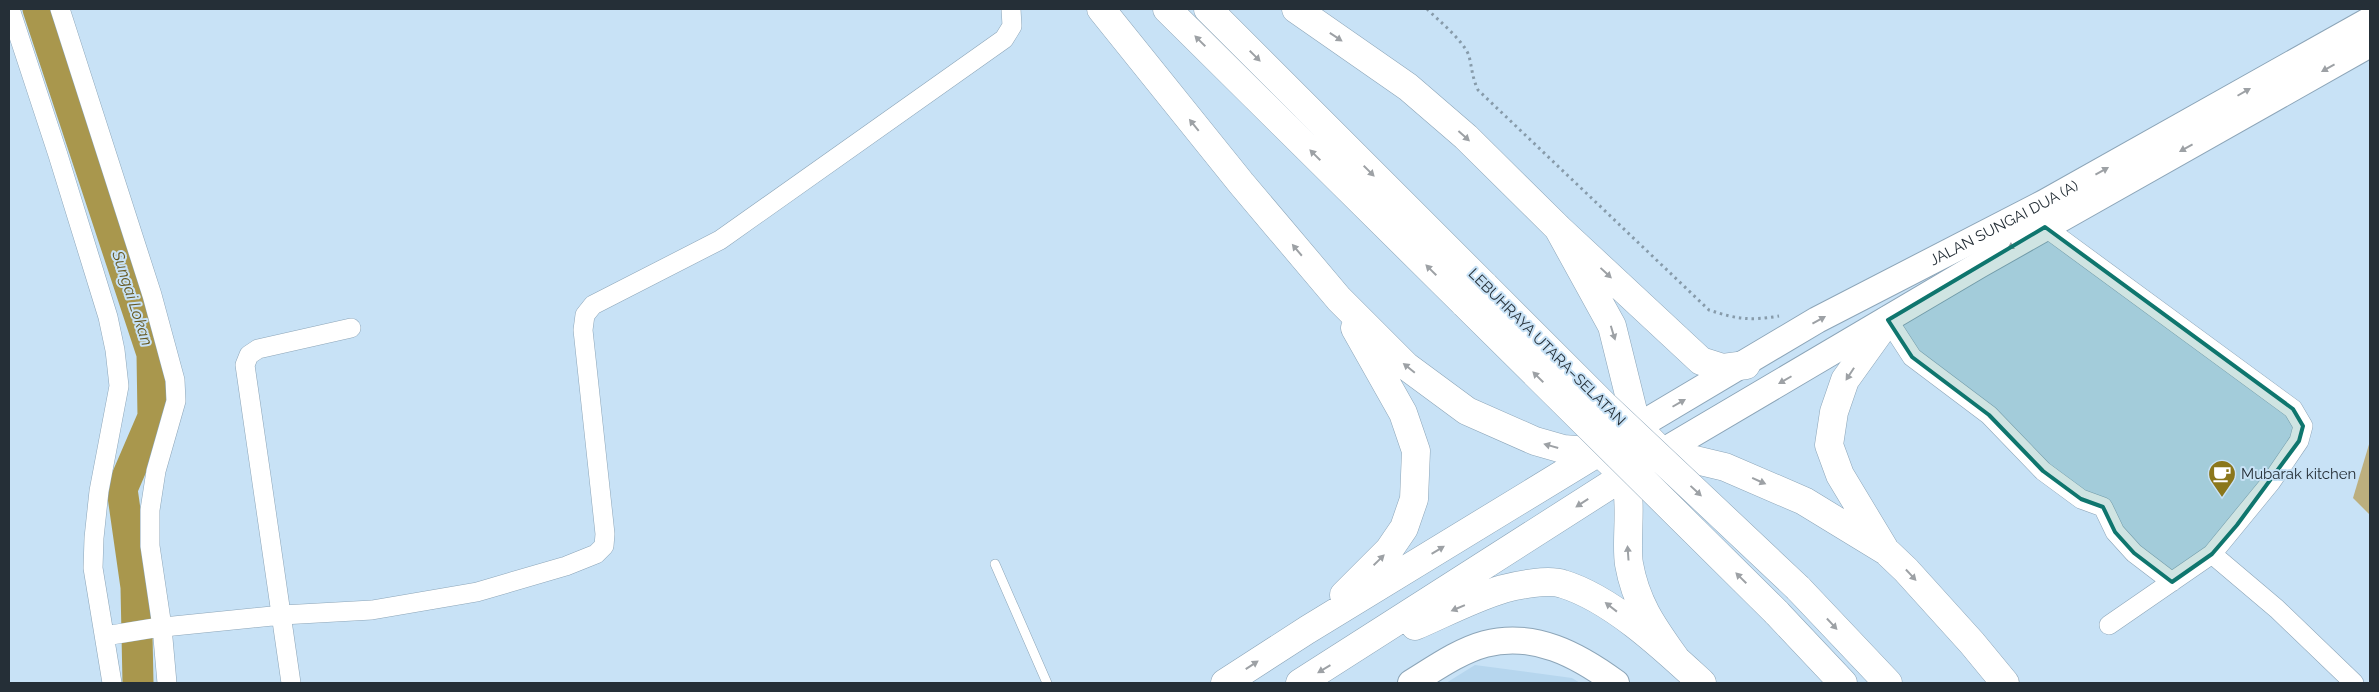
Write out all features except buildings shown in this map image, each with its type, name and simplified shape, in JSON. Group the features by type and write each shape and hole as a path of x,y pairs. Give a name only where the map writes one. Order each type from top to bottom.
{"highway":[{"path":"1101,9 1241,183 1339,299 1406,366 1467,411 1535,441 1563,449 1599,452 1623,477 1629,496 1627,533 1629,564 1637,595 1645,616 1676,659"},
{"name":"LEBUHRAYA UTARA–SELATAN","path":"1167,9 1776,612 1843,683"},
{"name":"LEBUHRAYA UTARA–SELATAN","path":"1208,9 1604,405 1798,588 1888,683"},
{"path":"1296,9 1408,86 1466,137 1558,228 1701,361 1723,368 1746,364"},
{"path":"1558,228 1612,326 1637,427 1662,452 1725,466 1804,501 1886,551 1906,570 2006,683"},
{"path":"1307,630 1389,550 1404,528 1414,499 1416,452 1403,413 1339,299"},
{"path":"1886,551 1840,475 1829,445 1834,412 1845,380 1888,320"},
{"path":"1225,683 1307,630 1637,427"},
{"path":"1301,683 1662,452"},
{"path":"1346,655 1502,589 1531,584 1562,583 1602,601 1676,659 1702,683"}],"main road":[{"name":"JALAN SUNGAI DUA (A)","path":"1637,427 1746,364 1817,320 2044,203 2370,20"},
{"name":"JALAN SUNGAI DUA (A)","path":"1662,452 2045,228 2370,44"},
{"path":"1411,683 1452,658 1485,644 1520,640 1552,646 1592,666 1616,683"}],"street":[{"path":"10,9 108,317 115,350 119,386 99,491 94,538 94,576 110,636 112,683"},
{"path":"60,9 149,286 175,380 176,401 156,471 150,510 150,546 158,628 167,683"},
{"path":"110,636 158,628 282,614 372,610 477,592 566,566 596,554 604,546 605,534 583,330 585,315 593,305 720,240 1004,39 1012,26 1011,9"},
{"path":"2045,228 2293,409 2303,426 2300,441 2271,482 2212,554 2109,625"},
{"path":"1888,320 1912,357 1989,415 2043,470 2081,499 2103,507 2116,532 2134,553 2172,582"},
{"path":"291,683 245,365 249,355 258,350 351,328"},
{"path":"2212,554 2277,608 2351,683"}],"lane":[{"path":"995,564 1047,683"}],"path":[{"path":"1427,9 1458,40 1468,54 1471,74 1478,90 1709,310 1729,316 1756,320 1779,316 1817,320"}],"highlighted area":[{"path":"2045,227 2293,409 2303,426 2299,441 2237,525 2212,554 2172,582 2134,553 2115,532 2103,507 2081,499 2043,471 1989,415 1912,357 1888,320"}],"shaded area":[{"path":"2370,441 2370,515 2353,498"},
{"path":"1475,665 1572,678 1580,683 1446,683"}],"waterway":[{"name":"Sungai Lokan","path":"38,9 152,354 153,417 122,489 136,587 138,683"}],"place":[{"name":"Mubarak kitchen","path":"2222,498"}]}
